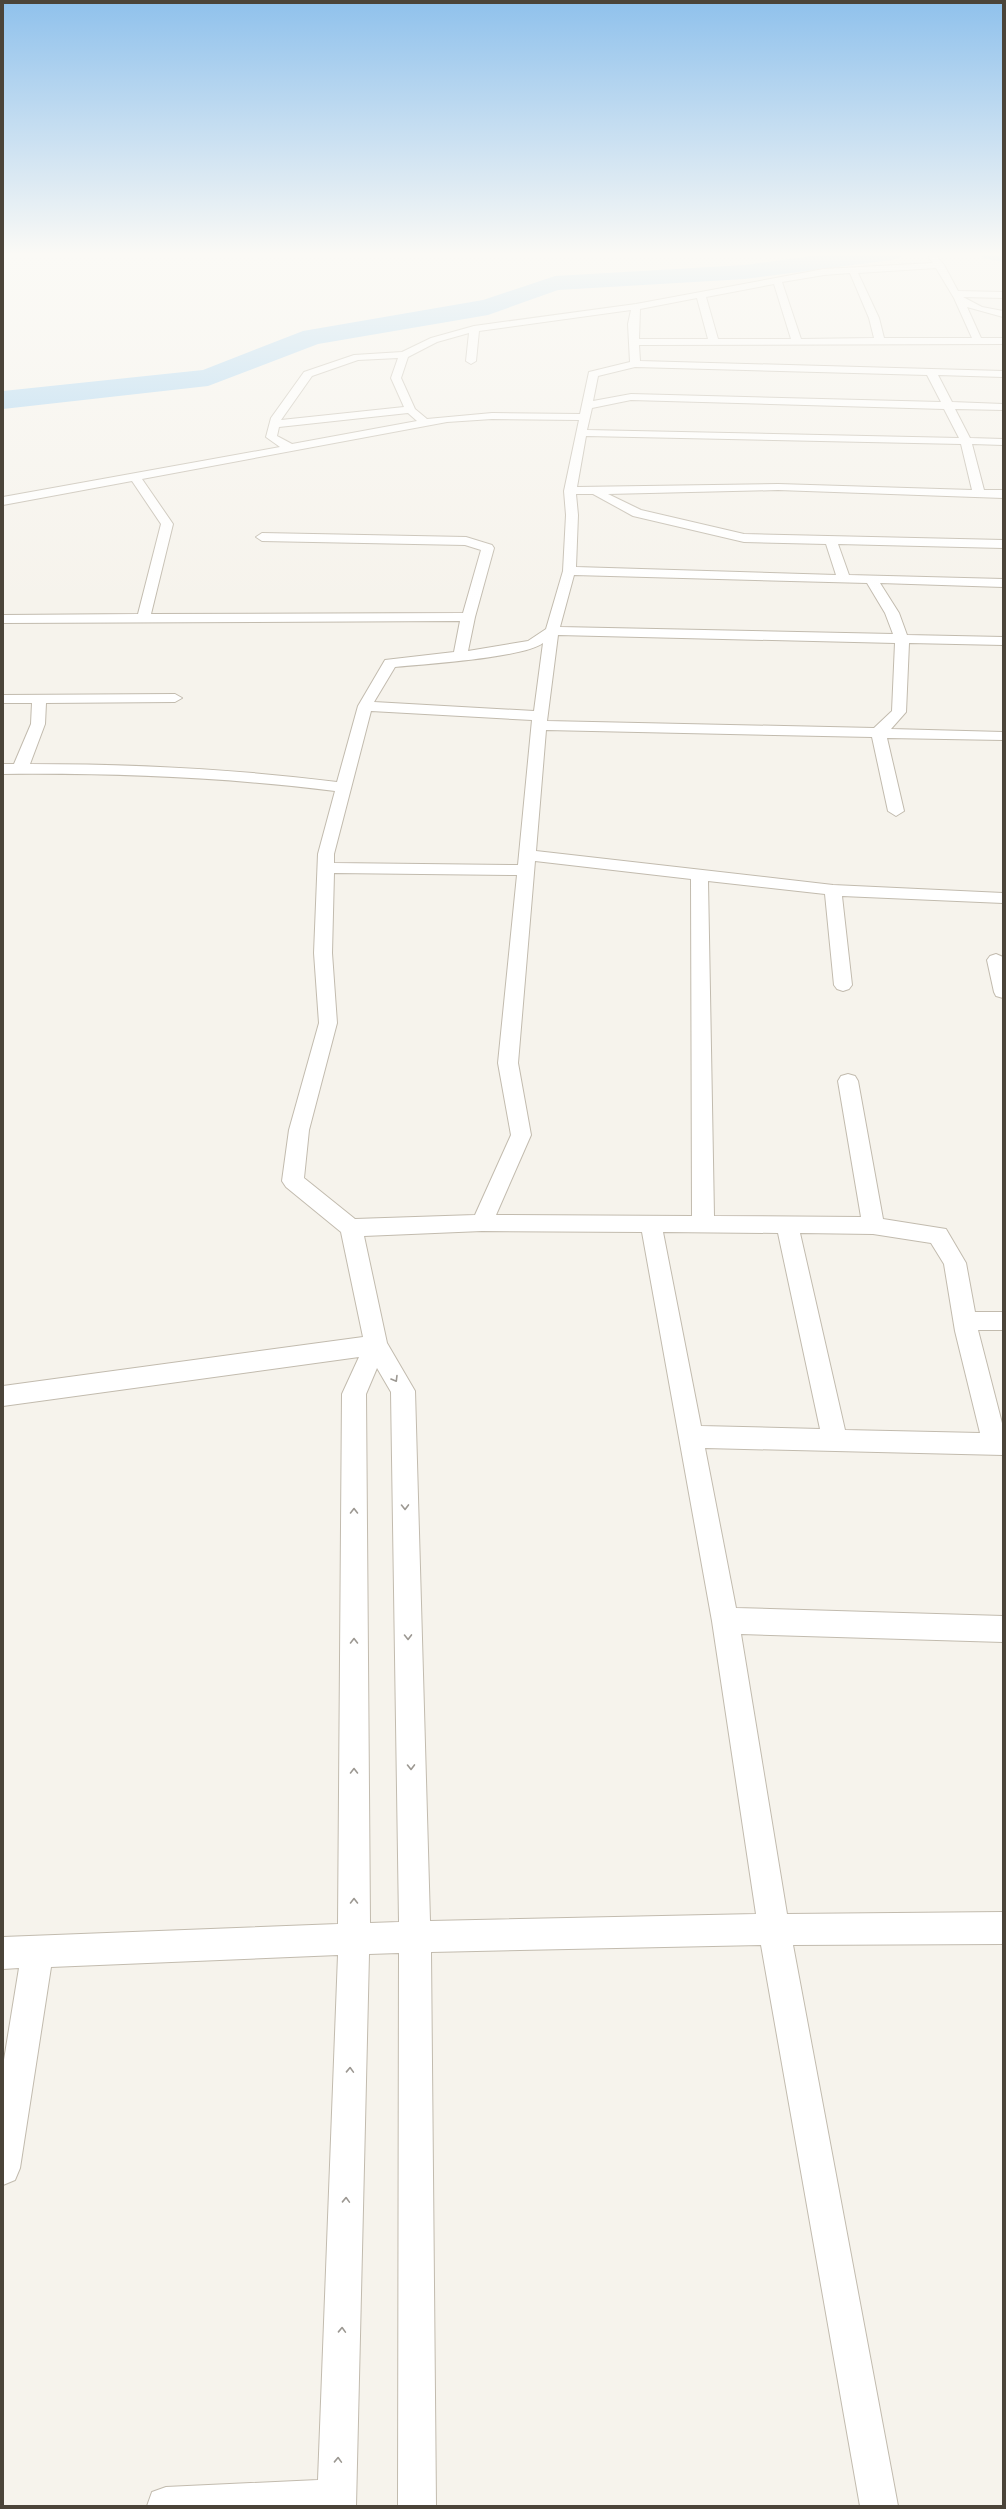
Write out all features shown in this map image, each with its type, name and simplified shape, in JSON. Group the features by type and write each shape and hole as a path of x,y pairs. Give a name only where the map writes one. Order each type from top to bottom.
{"street":[{"path":"290,448 271,436 276,418 308,374 319,370"},
{"path":"399,370 396,378 410,410 425,423"},
{"path":"482,1223 520,1135 508,1063 540,721 552,631 569,571 572,515 570,491 581,433 593,374 609,370"},
{"path":"860,370 1003,374"},
{"path":"931,372 966,441 978,494"},
{"path":"3,501 425,423 492,416 586,411 631,397 1003,407"},
{"path":"274,424 410,410"},
{"path":"581,433 1003,442"},
{"path":"135,477 167,524 144,617"},
{"path":"570,491 596,492 778,487 1003,494"},
{"path":"596,492 637,513 744,538 1003,544"},
{"path":"262,537 466,541 488,548 468,617 460,656"},
{"path":"831,540 844,579"},
{"path":"569,571 1003,583"},
{"path":"871,580 892,613 902,639 899,712 878,733"},
{"path":"891,581 898,594"},
{"path":"3,619 144,617 468,617"},
{"path":"914,626 920,639"},
{"path":"417,2506 415,1935 403,1391 376,1345 351,1228 293,1181 299,1130 328,1023 323,953 326,854 365,706 390,663 460,656 532,645 552,631 1003,641"},
{"path":"20,769 38,724 39,698"},
{"path":"3,699 175,698"},
{"path":"365,706 540,721 1003,736"},
{"path":"878,733 896,811"},
{"path":"3,769 193,772 278,778 344,788"},
{"path":"326,868 526,863 699,875 833,890 1003,898"},
{"path":"699,875 703,1224"},
{"path":"833,890 843,985"},
{"path":"996,960 1003,991"},
{"path":"848,1081 873,1226"},
{"path":"351,1228 482,1223 703,1224 873,1226 938,1234 955,1263 965,1321 999,1444 690,1437"},
{"path":"651,1224 724,1621 774,1928 879,2506"},
{"path":"787,1225 835,1440"},
{"path":"965,1321 1003,1321"},
{"path":"3,1396 376,1345"},
{"path":"166,2506 337,2502 354,1940 354,1394 376,1345"},
{"path":"724,1621 1003,1629"},
{"path":"3,1953 354,1940 415,1935 774,1928 1003,1928"},
{"path":"3,2168 38,1951"}],"waterway":[{"path":"3,400 208,378 228,370"}]}
